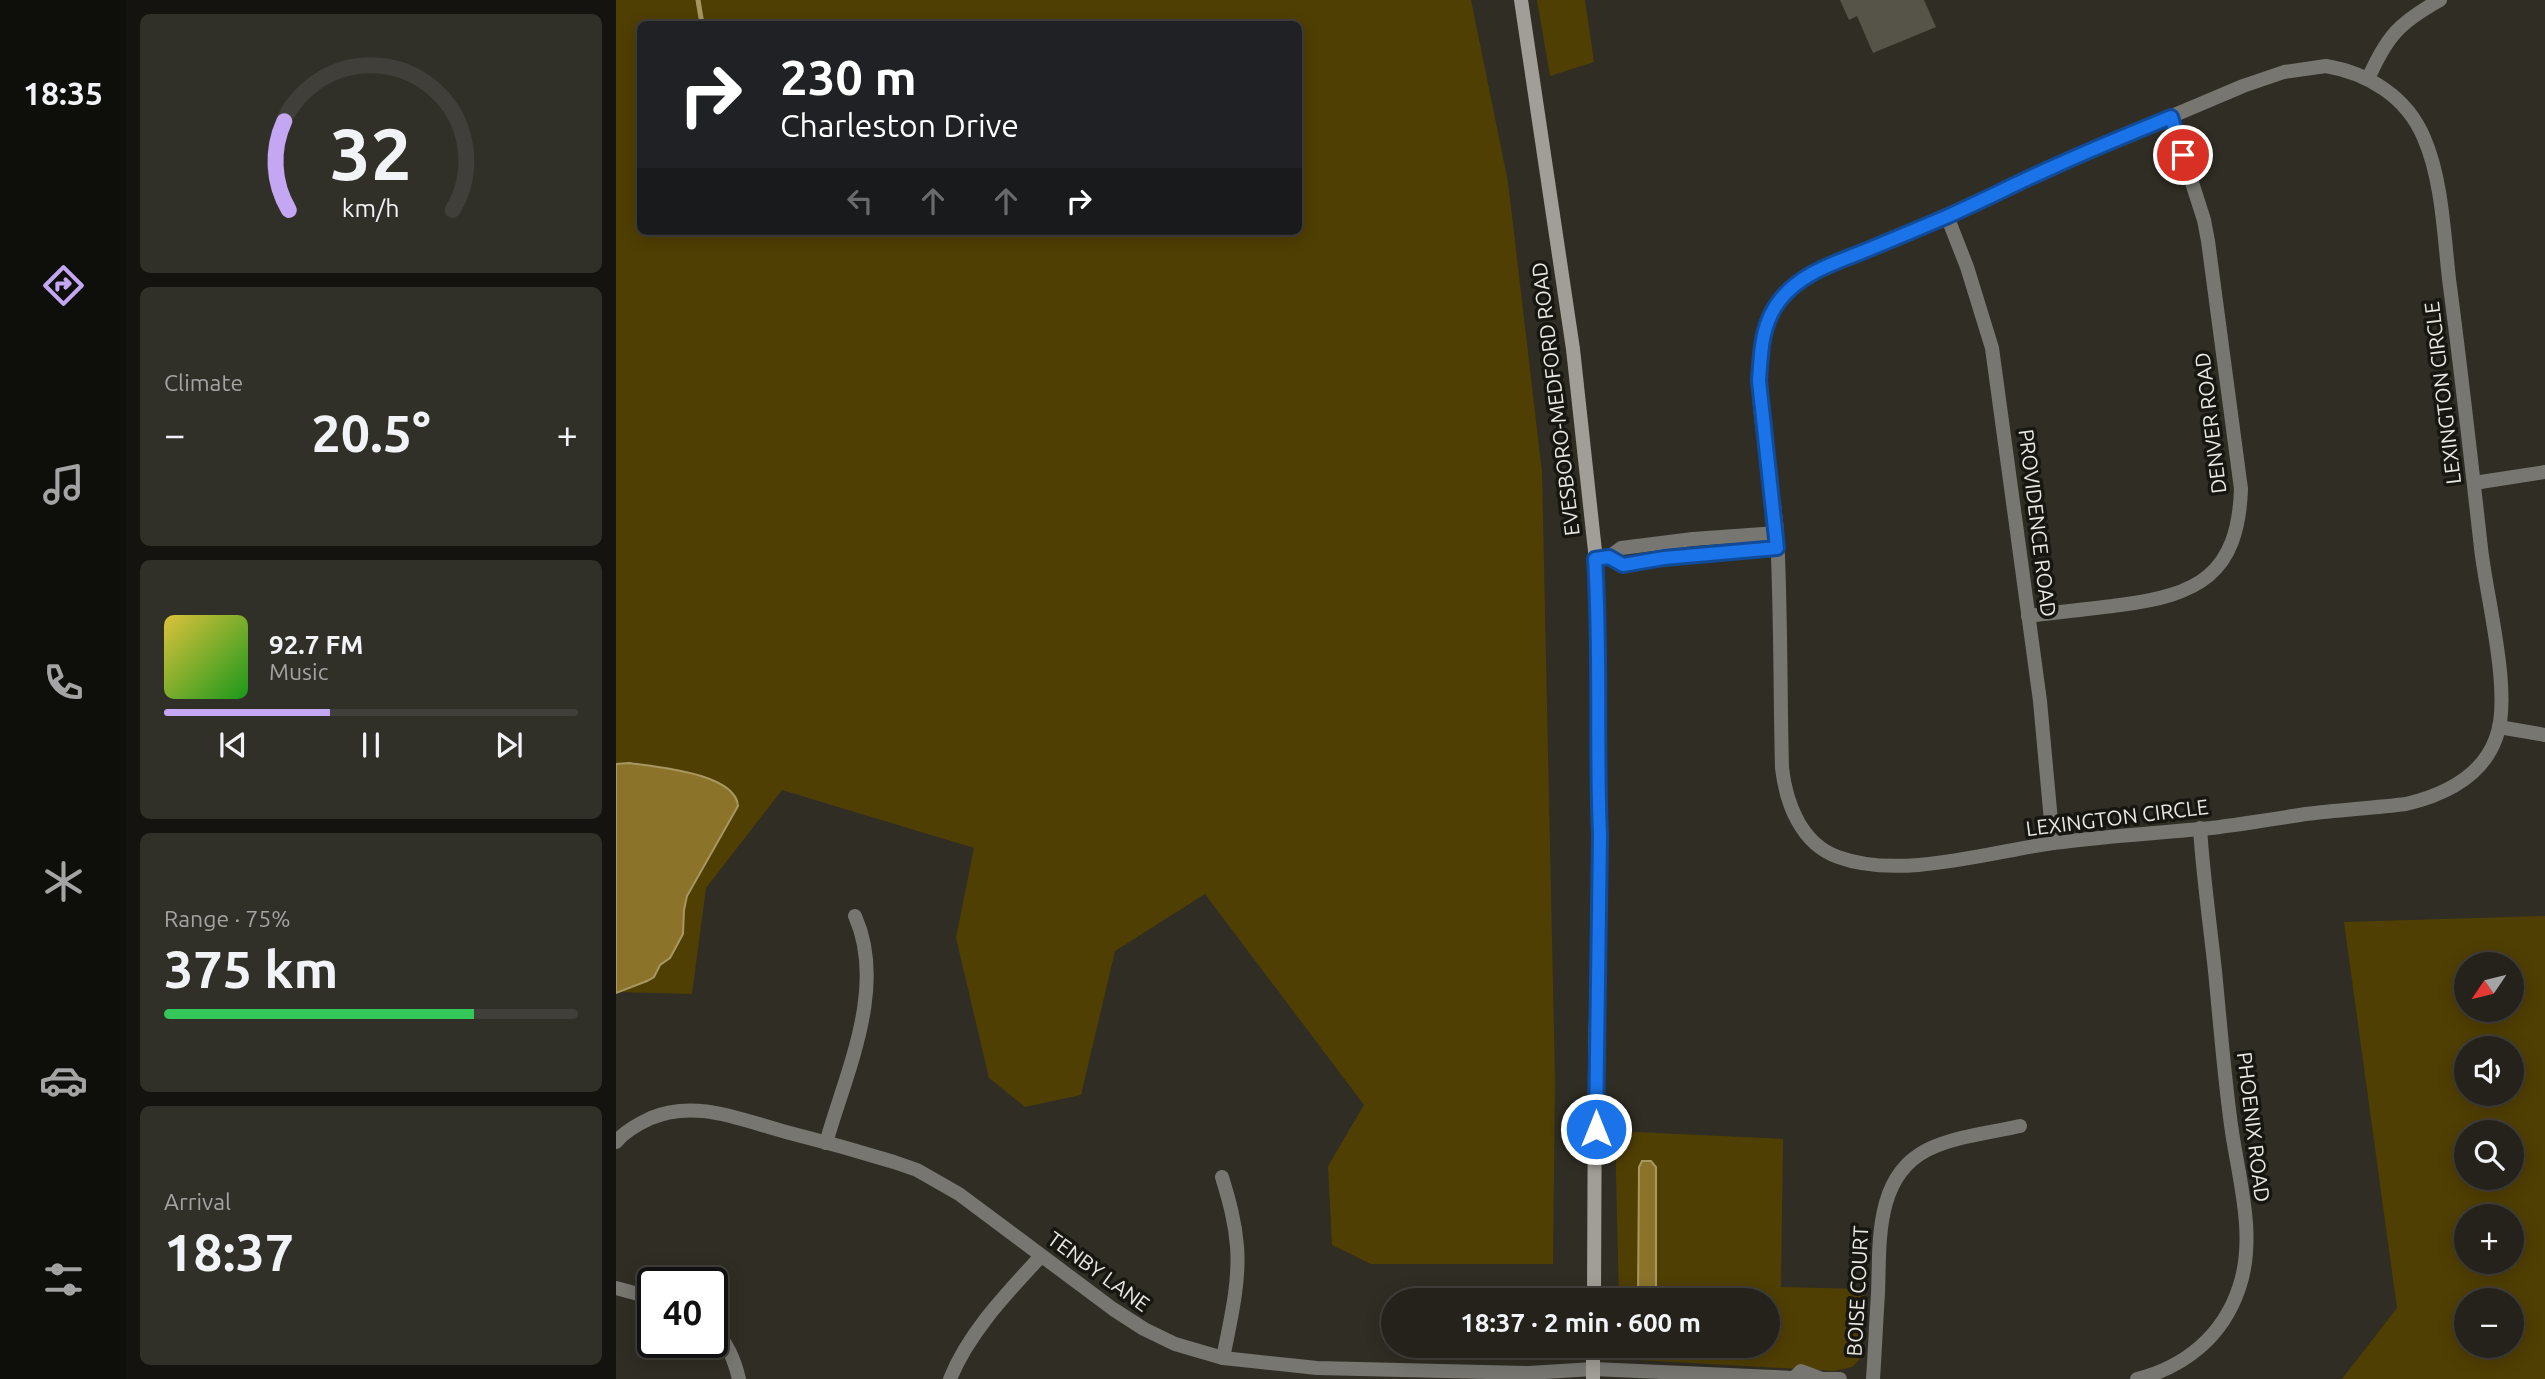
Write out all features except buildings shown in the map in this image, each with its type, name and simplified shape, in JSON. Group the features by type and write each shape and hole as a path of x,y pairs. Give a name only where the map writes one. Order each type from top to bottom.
{"street":[{"name":"EVESBORO-MEDFORD ROAD","path":"1521,0 1602,558 1594,1288"},
{"path":"2368,79 2380,52 2398,27 2411,16 2440,0"},
{"name":"LEXINGTON CIRCLE","path":"2326,66 2347,70 2368,79 2384,88 2399,102 2424,136 2431,158 2444,235 2498,664 2501,697 2499,727 2489,753 2478,767 2448,790 2428,798 2382,807 2053,843 1972,858 1900,865 1857,862 1836,857 1818,847 1804,831 1785,792 1781,741 1781,592 1777,533 1759,381 1762,338 1769,318 1788,292 1814,272 2243,86 2294,70 2326,66"},
{"name":"DENVER ROAD","path":"2028,616 2134,603 2180,593 2198,584 2213,571 2227,554 2236,534 2241,512 2241,489 2215,285 2204,220 2171,117"},
{"name":"PROVIDENCE ROAD","path":"1947,216 1967,267 1992,348 2040,701 2053,843"},
{"path":"2474,483 2545,472"},
{"path":"1602,558 1621,548 1777,533"},
{"path":"1602,558 1623,565 1664,558 1777,548"},
{"path":"2499,727 2545,735"},
{"name":"PHOENIX ROAD","path":"2137,1379 2176,1365 2198,1350 2216,1332 2230,1311 2240,1287 2245,1261 2244,1207 2231,1126 2200,828"},
{"path":"826,1143 855,1043 866,991 867,961 855,916"},
{"name":"TENBY LANE","path":"616,1142 638,1124 659,1114 700,1110 894,1161 938,1181 980,1208 1113,1309 1153,1334 1223,1359 1317,1368 1593,1374"},
{"name":"BOISE COURT","path":"1873,1379 1880,1231 1889,1192 1898,1174 1911,1160 1944,1143 2020,1126"},
{"path":"1222,1177 1233,1210 1237,1248 1234,1301 1223,1359"},
{"path":"950,1379 964,1351 988,1317 1041,1256"},
{"path":"616,1288 637,1294"},
{"path":"728,1349 739,1379"},
{"path":"1593,1374 1794,1378 1801,1371 1822,1379 1840,1379"}],"shaded area":[{"path":"616,0 1471,0 1508,182 1542,472 1555,1080 1553,1264 1371,1264 1332,1245 1328,1166 1364,1105 1205,894 1115,951 1081,1095 1025,1107 989,1078 956,938 974,848 782,790 706,888 692,994 616,992"},
{"path":"1537,0 1585,0 1594,62 1550,76"},
{"path":"629,763 709,779 724,786 734,795 738,806 687,896 683,934 670,958 660,965 654,977 616,993 616,764"},
{"path":"2545,916 2545,1379 2342,1379 2397,1308 2344,922"},
{"path":"1615,1131 1783,1139 1781,1287 1864,1289 1863,1356 1852,1367 1834,1371 1638,1360 1635,1358 1780,1358 1780,1288 1619,1288"},
{"path":"1642,1161 1651,1161 1656,1167 1656,1288 1638,1288 1639,1167"}],"waterway":[{"path":"698,0 702,21"}],"route":[{"path":"1596,1129 1600,695 1595,559 1609,557 1623,565 1664,558 1777,548 1759,381 1760,359 1762,338 1769,318 1780,300 1795,284 1835,262 2171,117 2183,155"}]}
